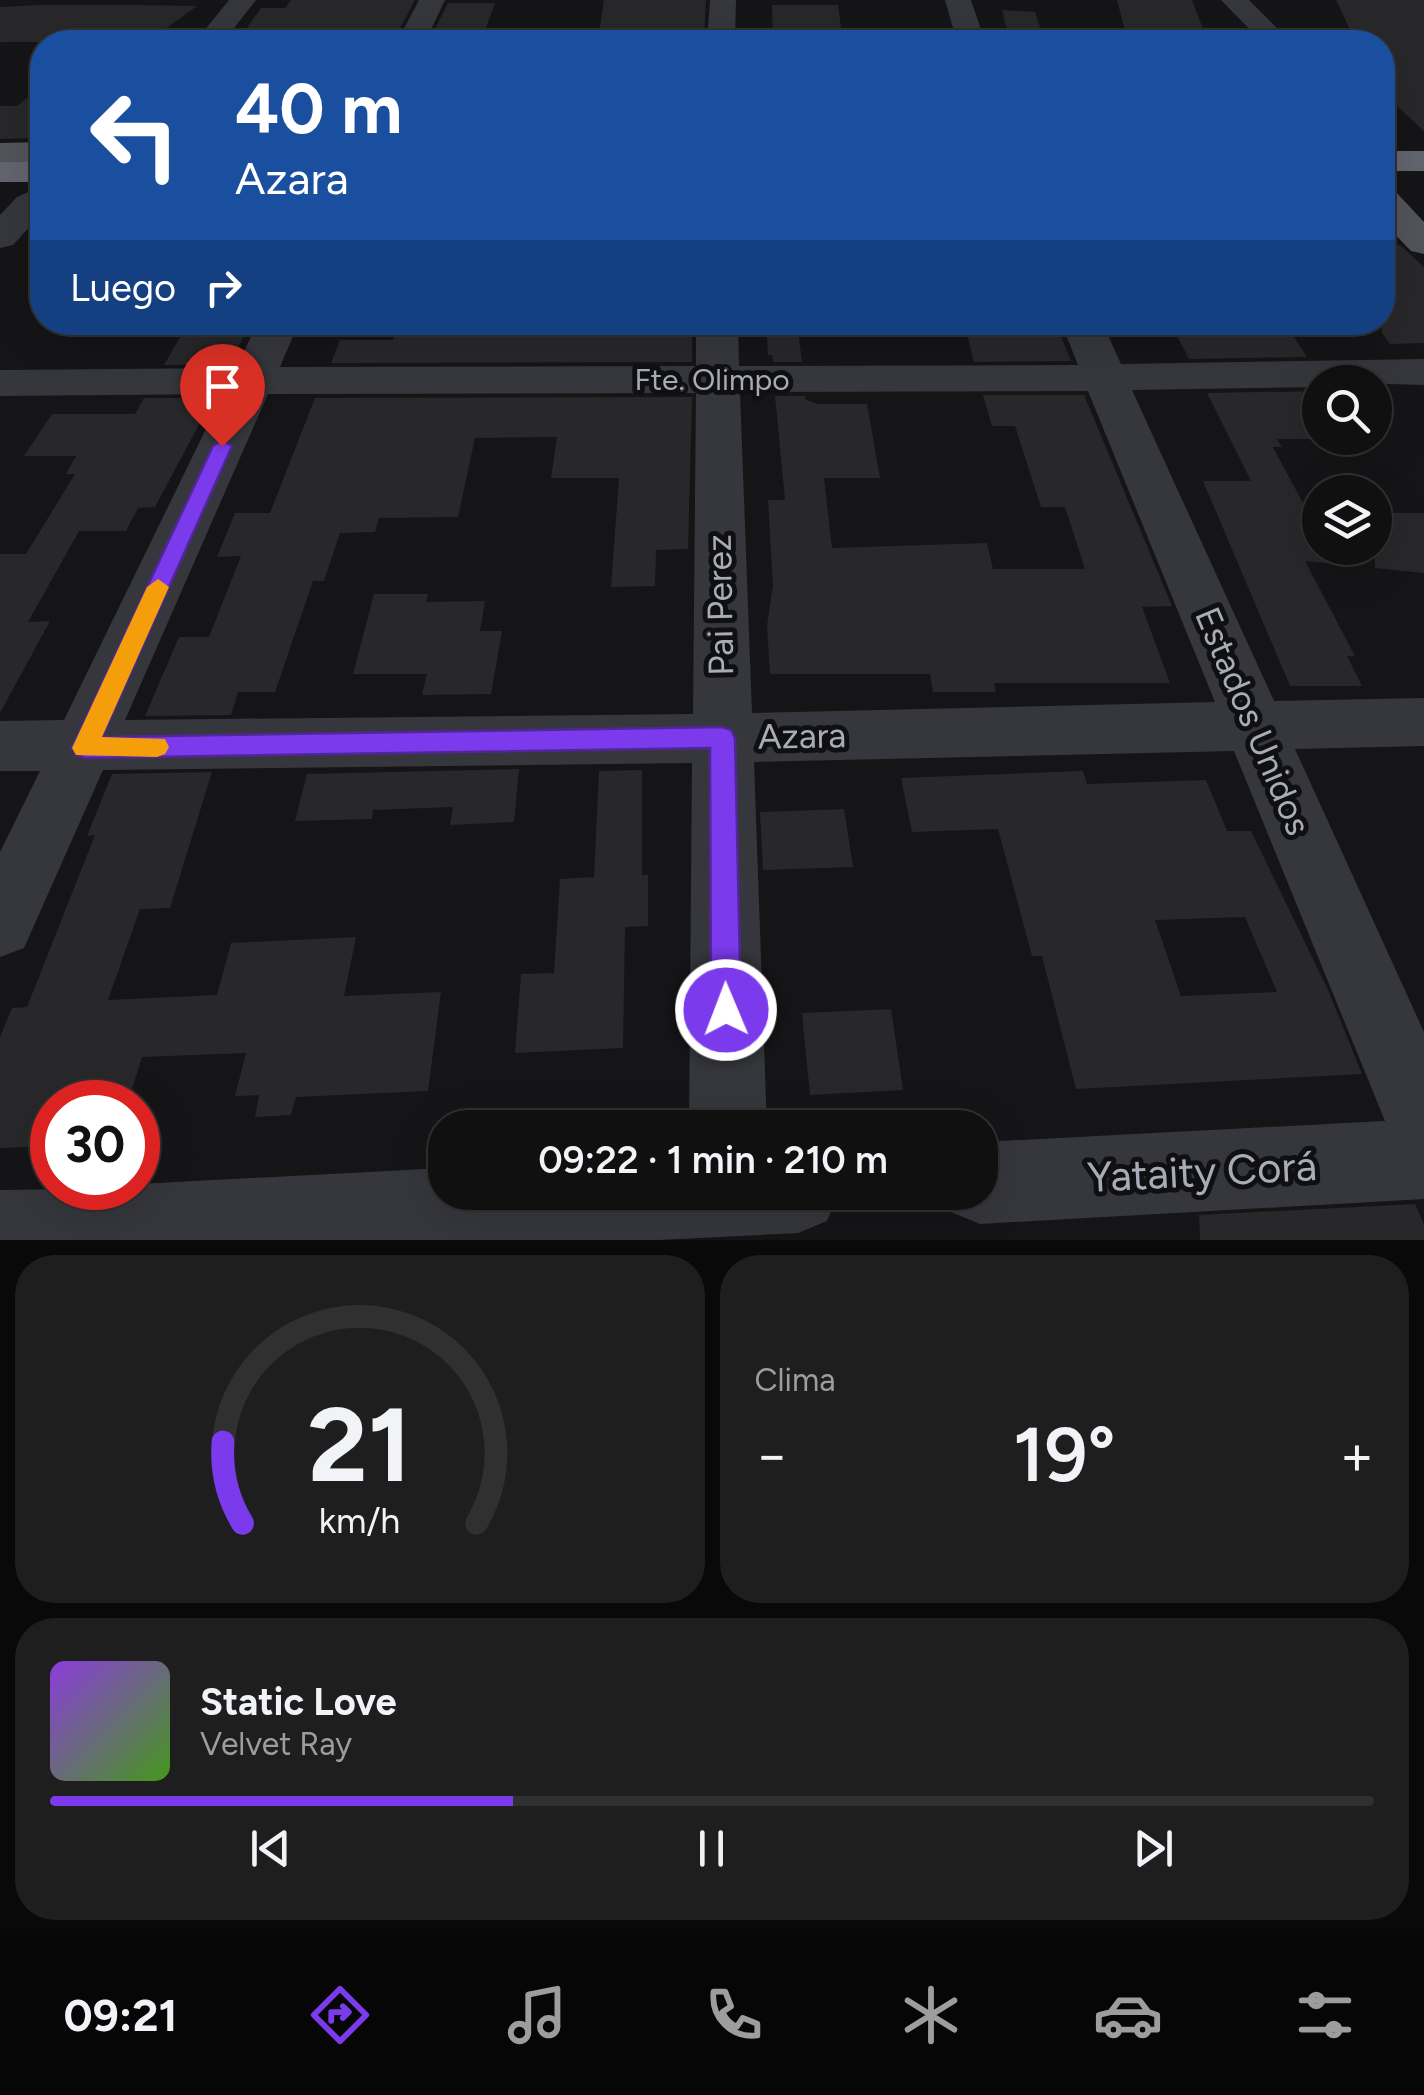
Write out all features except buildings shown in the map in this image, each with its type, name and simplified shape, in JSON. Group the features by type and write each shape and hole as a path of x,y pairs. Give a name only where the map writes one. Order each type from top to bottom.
{"highway":[{"path":"0,172 30,172"}],"main road":[{"path":"0,153 30,152"},
{"path":"1395,158 1424,192"},
{"path":"1395,213 1424,243"}],"street":[{"path":"219,30 243,0"},
{"path":"417,30 432,0"},
{"path":"722,30 723,0"},
{"path":"958,0 967,30"},
{"path":"1234,0 1265,30"},
{"path":"0,237 30,205"},
{"path":"0,926 273,335"},
{"name":"Estados Unidos","path":"1087,335 1424,1121"},
{"name":"Fte. Olimpo","path":"0,384 253,379 717,351 1107,380 1424,372"},
{"name":"Pai Perez","path":"717,351 722,738 739,1110"},
{"name":"Azara","path":"0,746 722,738 1424,722"},
{"name":"Yataity Corá","path":"998,1182 1424,1159"},
{"path":"0,1232 428,1208"}],"slow traffic":[{"path":"157,747 85,748 158,587"}],"route":[{"path":"222,446 85,748 722,738 726,1010"}]}
